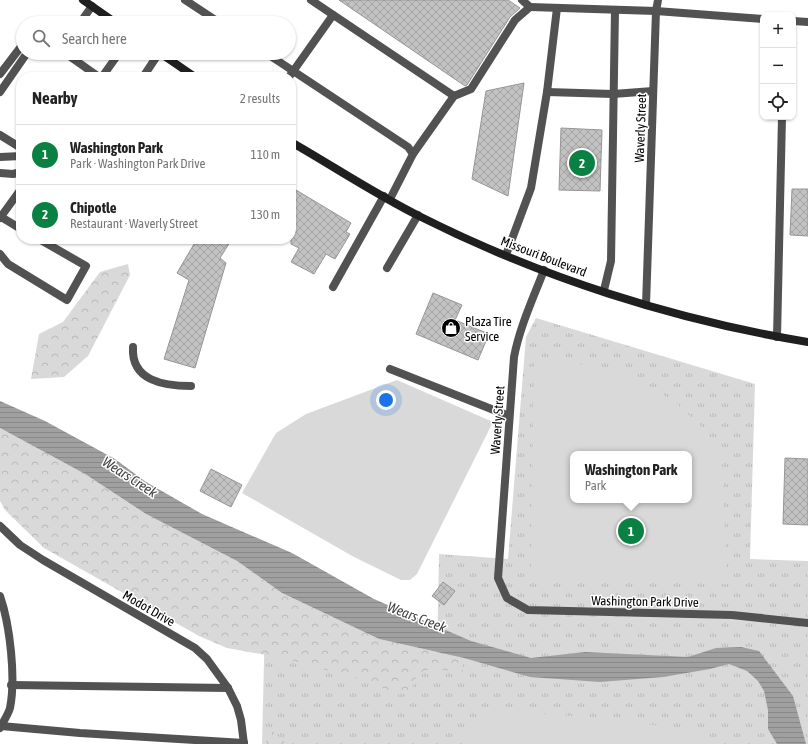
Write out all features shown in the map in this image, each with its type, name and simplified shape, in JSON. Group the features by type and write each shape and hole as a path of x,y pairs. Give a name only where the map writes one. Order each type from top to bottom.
{"main road":[{"path":"83,0 106,16"},
{"path":"170,60 188,72"},
{"name":"Missouri Boulevard","path":"296,145 418,215 506,255 544,270 646,305 777,337 808,342"}],"street":[{"path":"185,0 209,16"},
{"path":"311,0 454,96"},
{"path":"522,0 530,8"},
{"name":"Waverly Street","path":"646,305 656,11 658,0"},
{"path":"85,16 92,6"},
{"path":"332,287 413,154 454,96 471,89 515,20 530,8 656,11 760,19"},
{"path":"506,255 531,188 547,92 557,8"},
{"path":"604,290 611,261 615,10"},
{"path":"292,72 333,15"},
{"path":"796,21 808,22"},
{"path":"0,74 16,53"},
{"path":"0,92 22,60"},
{"path":"75,60 93,72"},
{"path":"104,72 113,60"},
{"path":"147,72 155,60"},
{"path":"274,60 289,72"},
{"path":"296,77 402,142 413,154"},
{"path":"547,92 613,94 653,91"},
{"path":"777,337 782,120"},
{"path":"0,135 16,145"},
{"path":"0,157 16,156"},
{"path":"0,173 16,173"},
{"path":"16,196 0,218 16,226"},
{"path":"387,268 418,215"},
{"path":"0,254 8,264 67,300 86,266 48,244"},
{"name":"Waverly Street","path":"498,578 509,416 518,339 544,270"},
{"path":"133,347 133,357 137,367 151,380 170,386 191,386"},
{"path":"390,369 509,416"},
{"name":"Modot Drive","path":"0,526 20,545 43,560 195,648 216,670 228,688 237,706 241,720 244,743"},
{"name":"Washington Park Drive","path":"498,578 507,598 528,610 732,615 808,623"},
{"path":"0,596 7,615 11,685 10,709 0,727 244,743"},
{"path":"11,685 228,688"}],"green space":[{"path":"128,264 130,275 88,356 64,377 31,379 39,334 63,322 100,272"},
{"path":"536,318 755,384 750,559 808,561 808,744 262,744 265,621 437,659 439,554 508,559 526,337"},
{"path":"534,358 610,368 641,381 676,403 706,431 722,460 727,584 541,579 531,568"},
{"path":"397,380 493,422 417,574 410,580 401,580 354,557 242,493 276,433 306,414"},
{"path":"0,428 85,474 146,514 237,561 282,593 379,639 464,658 462,675 439,669 427,670 418,675 411,690 397,695 369,682 283,658 227,648 199,636 44,548 5,510 0,501"},
{"path":"481,708 625,721 696,731 714,738 717,744 464,744"},
{"path":"267,726 287,744 266,744"}],"water":[{"name":"Wears Creek","path":"0,401 45,421 115,459 146,482 202,514 292,553 374,599 471,641 531,658 585,652 688,657 716,648 741,647 759,651 793,696 806,744 777,744 768,729 768,710 764,691 758,681 747,671 729,664 710,669 663,677 600,682 530,677 464,658 379,639 282,593 237,561 146,514 85,474 0,428"}],"building":[{"path":"339,0 508,0 520,8 510,17 465,86"},
{"path":"524,83 508,196 472,179 486,91"},
{"path":"561,128 602,130 600,191 559,190"},
{"path":"792,189 808,189 808,236 790,235"},
{"path":"296,190 351,223 346,232 350,234 335,259 326,254 314,274 291,262 299,248 291,244 296,244"},
{"path":"194,244 229,244 220,258 226,263 195,368 164,359 189,280 177,273"},
{"path":"433,293 462,305 455,320 489,334 478,360 416,334"},
{"path":"785,458 808,459 808,525 783,524"},
{"path":"211,469 242,485 231,507 200,491"},
{"path":"443,582 455,591 444,605 432,596"}],"place":[{"name":"Chipotle","path":"582,163"},
{"name":"Plaza Tire Service","path":"451,328"},
{"name":"Washington Park","path":"631,531"}]}
